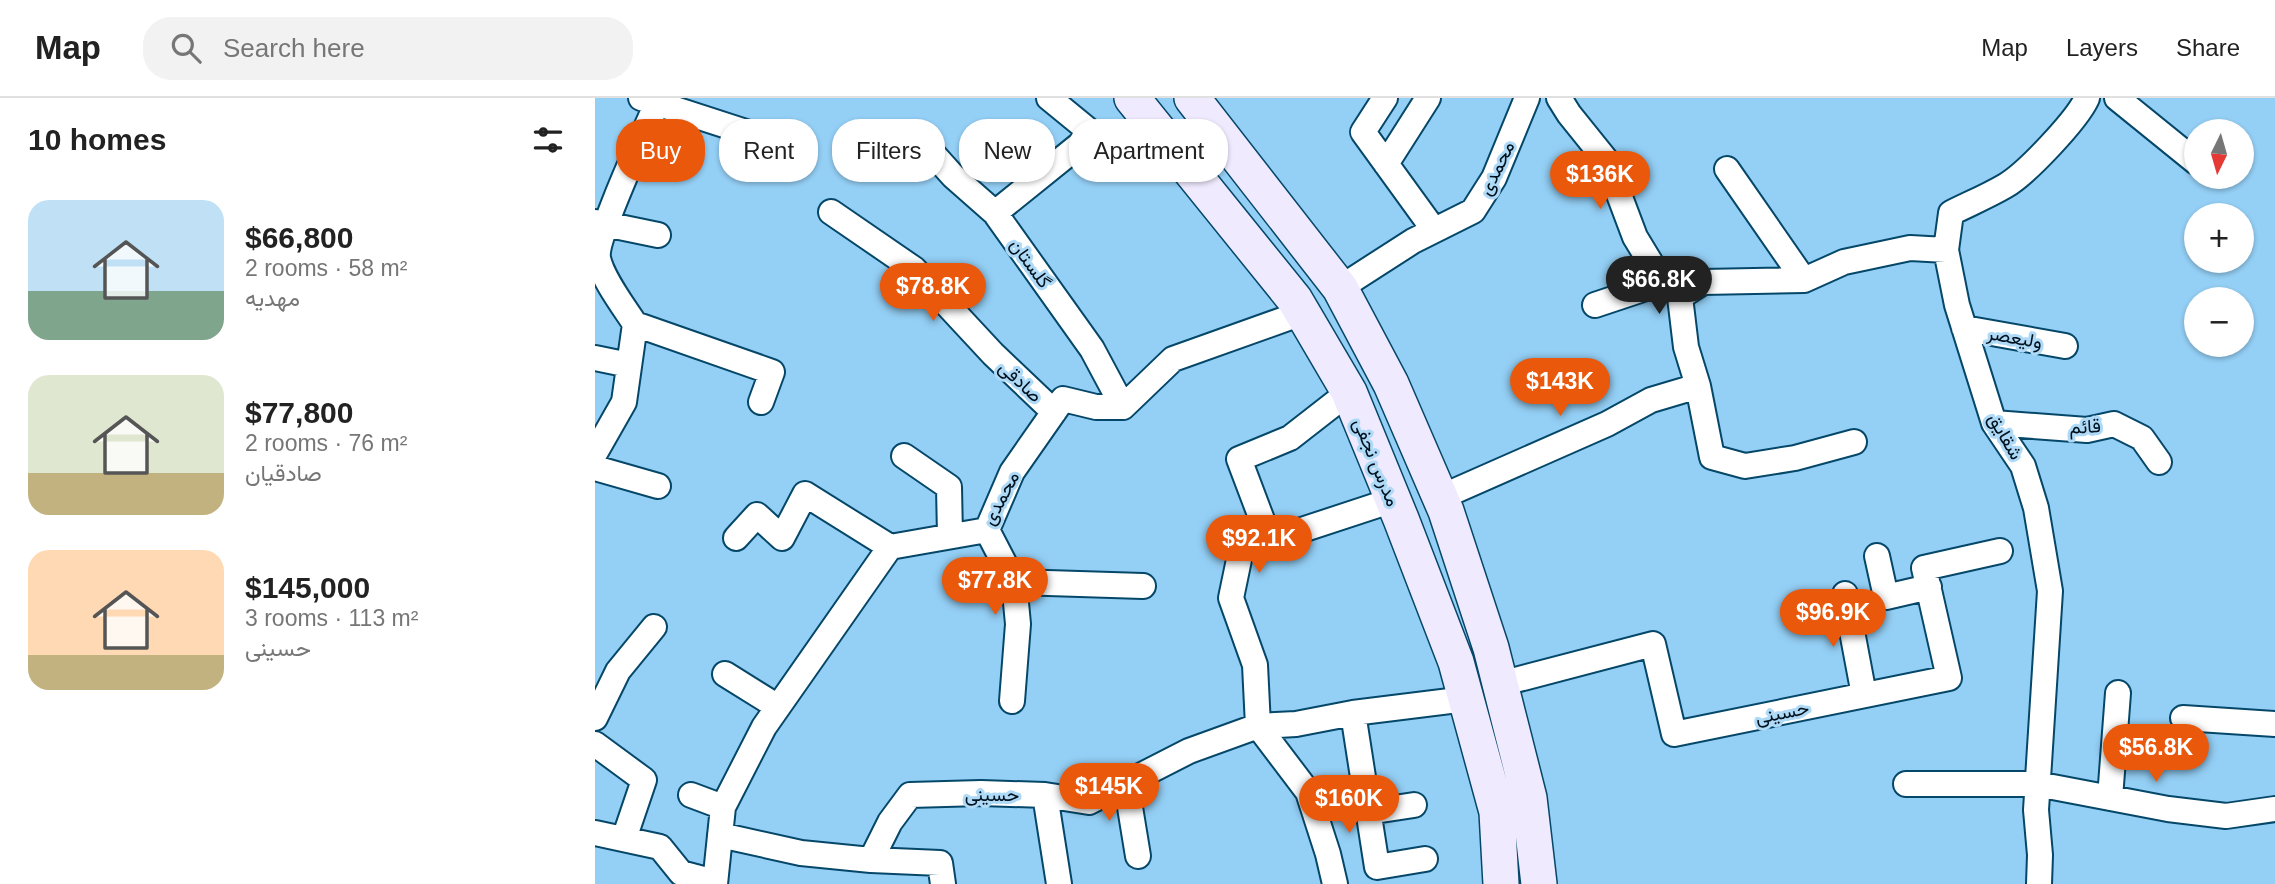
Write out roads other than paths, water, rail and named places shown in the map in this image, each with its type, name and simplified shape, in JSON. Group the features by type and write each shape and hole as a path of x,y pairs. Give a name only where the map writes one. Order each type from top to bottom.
{"main road":[{"name":"مدرس نجفی","path":"1132,98 1295,300 1349,393 1456,662 1497,812 1501,884"},
{"path":"1192,98 1341,288 1391,384 1439,498 1491,648 1529,798 1539,884"}],"street":[{"path":"995,213 1093,134 1049,98"},
{"path":"1385,98 1363,132 1434,230"},
{"path":"1386,164 1428,98"},
{"name":"محمدی","path":"1341,288 1434,230 1473,211 1494,178 1527,98"},
{"path":"1559,98 1606,160 1635,237 1652,265 1673,289 1698,386 1712,457 1745,466 1795,458 1854,442"},
{"name":"شقایق","path":"2039,884 2037,783 2050,591 2036,508 2024,466 1994,423 1964,328 1946,250 1951,213 2007,185 2052,144 2083,107 2087,98"},
{"path":"2116,98 2184,152"},
{"path":"719,124 649,101 600,223 597,257 613,291 635,324 772,372 761,402"},
{"name":"گلستان","path":"945,167 995,213 1092,349 1123,407"},
{"path":"1727,169 1804,280"},
{"name":"صادقی","path":"831,212 914,269 993,354 1054,412"},
{"path":"600,223 658,235"},
{"path":"1595,305 1703,282 1804,280 1844,262 1910,248 1946,250"},
{"path":"1054,412 1063,399 1096,407 1123,407 1173,359 1302,313"},
{"path":"595,453 624,402 635,324"},
{"name":"ولیعصر","path":"1964,328 2065,346"},
{"path":"595,358 629,365"},
{"path":"1439,498 1607,424 1651,400 1698,386"},
{"path":"1270,541 1239,459 1290,438 1349,393"},
{"name":"محمدی","path":"890,547 987,530 1012,472 1054,412"},
{"name":"قائم","path":"1994,423 2087,429 2114,424 2142,438 2159,462"},
{"path":"904,456 949,487 950,536"},
{"path":"595,468 658,486"},
{"path":"595,833 660,847 681,873 715,883 723,807 764,727 890,547 805,494 782,538 757,515 736,538"},
{"path":"1335,884 1308,792 1258,726 1255,665 1231,598 1241,550 1393,500"},
{"path":"987,530 1014,582 1018,624 1012,701"},
{"path":"1877,556 1886,597 1929,587 1924,568 2000,551"},
{"path":"1014,582 1143,586"},
{"name":"حسینی","path":"1500,684 1653,644 1674,734 1949,678 1929,587"},
{"path":"1846,594 1864,695"},
{"path":"595,718 618,671 654,627"},
{"path":"725,674 778,707"},
{"path":"2110,797 2118,693"},
{"name":"حسینی","path":"871,860 890,822 910,795 1045,795 1089,802 1189,751 1258,726 1296,724 1353,713 1466,699"},
{"path":"1353,713 1377,867 1425,859"},
{"path":"2183,718 2275,724"},
{"path":"595,744 644,780 624,839"},
{"path":"1125,783 1138,856"},
{"path":"1906,784 2037,783 2168,809 2226,816 2275,808"},
{"path":"691,794 723,807"},
{"path":"1045,795 1059,884"},
{"path":"1369,813 1414,804"},
{"path":"720,835 801,853 940,863 943,884"}]}
